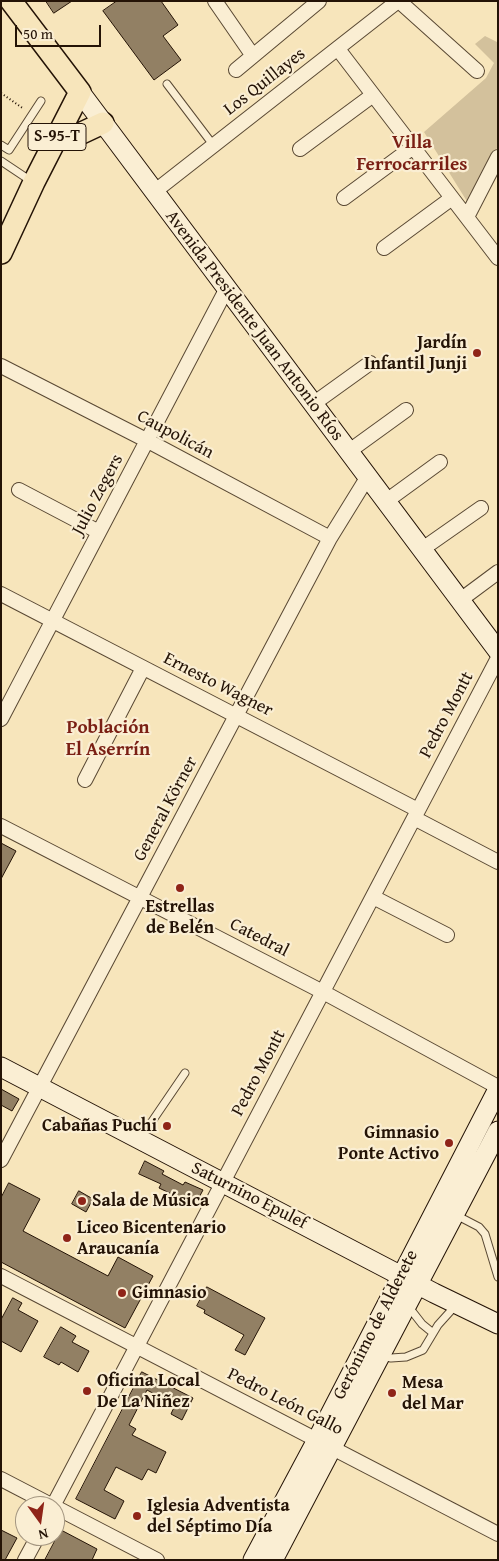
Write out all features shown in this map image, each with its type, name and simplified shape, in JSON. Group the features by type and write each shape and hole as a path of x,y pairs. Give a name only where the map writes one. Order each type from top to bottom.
{"main road":[{"name":"Avenida Presidente Juan Antonio Ríos","path":"12,1 498,651"},
{"name":"S-95-T","path":"3,244 72,138 84,98"},
{"name":"S-95-T","path":"1,263 17,245 42,186 84,98"},
{"name":"S-95-T","path":"72,138 103,123"},
{"name":"Saturnino Epulef","path":"1,1068 498,1324"},
{"name":"Gerónimo de Alderete","path":"273,1560 324,1444 409,1279 498,1088"},
{"name":"Gerónimo de Alderete","path":"253,1560 379,1356 406,1304 409,1279 454,1214 498,1131"}],"street":[{"path":"215,1 253,56"},
{"path":"236,70 319,1"},
{"path":"391,3 477,71"},
{"name":"Los Quillayes","path":"154,192 338,49 391,3"},
{"path":"338,49 498,258"},
{"path":"300,149 373,94"},
{"path":"344,198 413,147"},
{"path":"467,217 498,157"},
{"path":"384,248 452,198"},
{"name":"Julio Zegers","path":"1,720 5,703 53,621 227,288"},
{"path":"313,404 370,363"},
{"name":"Caupolicán","path":"1,366 330,538"},
{"path":"348,452 406,410"},
{"path":"385,502 440,462"},
{"name":"General Körner","path":"1,1160 330,538 367,478"},
{"path":"19,490 99,532"},
{"path":"421,550 481,508"},
{"path":"459,601 498,572"},
{"name":"Ernesto Wagner","path":"1,594 236,716 416,814 498,862"},
{"name":"Pedro Montt","path":"59,1496 498,658"},
{"path":"85,780 143,668"},
{"name":"Catedral","path":"1,826 323,992 498,1088"},
{"path":"373,897 447,935"},
{"name":"Pedro León Gallo","path":"1,1276 498,1534"},
{"path":"1,1479 34,1496"},
{"path":"65,1512 157,1560"},
{"path":"25,1560 33,1546"}],"lane":[{"path":"167,84 214,146"},
{"path":"1,144 9,150 41,101"},
{"path":"1,161 42,186"},
{"path":"140,1139 185,1073"},
{"path":"454,1214 479,1227 485,1234 498,1277"},
{"path":"406,1304 432,1334"},
{"path":"379,1356 399,1358 415,1355 423,1350 444,1316 457,1304"}],"shaded area":[{"path":"485,36 498,41 498,146 468,203 424,132 486,78 494,63 475,44"}],"building":[{"path":"46,1 72,1 54,13"},
{"path":"117,1 161,1 178,25 163,36 181,60 154,80 103,11"},
{"path":"1,843 16,851 1,879"},
{"path":"1,1089 19,1099 12,1111 1,1105"},
{"path":"145,1161 164,1171 162,1174 183,1185 185,1182 203,1190 195,1205 159,1188 161,1184 139,1174"},
{"path":"9,1183 40,1199 23,1231 108,1276 118,1257 153,1276 125,1328 1,1262 1,1198"},
{"name":"Sala de Música","path":"79,1191 93,1199 86,1212 72,1204"},
{"path":"207,1287 265,1318 245,1355 235,1350 244,1335 204,1313 205,1310 197,1306"},
{"path":"13,1298 22,1303 18,1310 38,1321 21,1352 1,1341 1,1320"},
{"path":"61,1327 76,1336 72,1342 89,1351 78,1372 61,1362 59,1365 44,1357"},
{"path":"142,1372 193,1398 182,1420 171,1414 175,1405 147,1390 129,1425 136,1429 132,1435 166,1452 156,1473 148,1469 142,1480 116,1467 104,1490 124,1501 115,1519 76,1499"},
{"path":"1,1530 15,1537 15,1542 5,1560 1,1560"},
{"path":"65,1532 97,1549 92,1560 45,1560 52,1546 65,1546"}],"place":[{"name":"Jardín Infantil Junji","path":"477,353"},
{"name":"Estrellas de Belén","path":"180,888"},
{"name":"Cabañas Puchi","path":"167,1126"},
{"name":"Gimnasio Ponte Activo","path":"449,1143"},
{"name":"Sala de Música","path":"82,1201"},
{"name":"Liceo Bicentenario Araucanía","path":"67,1238"},
{"name":"Gimnasio","path":"122,1293"},
{"name":"Oficina Local De La Niñez","path":"87,1391"},
{"name":"Mesa del Mar","path":"392,1393"},
{"name":"Iglesia Adventista del Séptimo Día","path":"137,1516"}],"district":[{"name":"Villa Ferrocarriles","path":"412,154"},
{"name":"Población El Aserrín","path":"108,739"}]}
